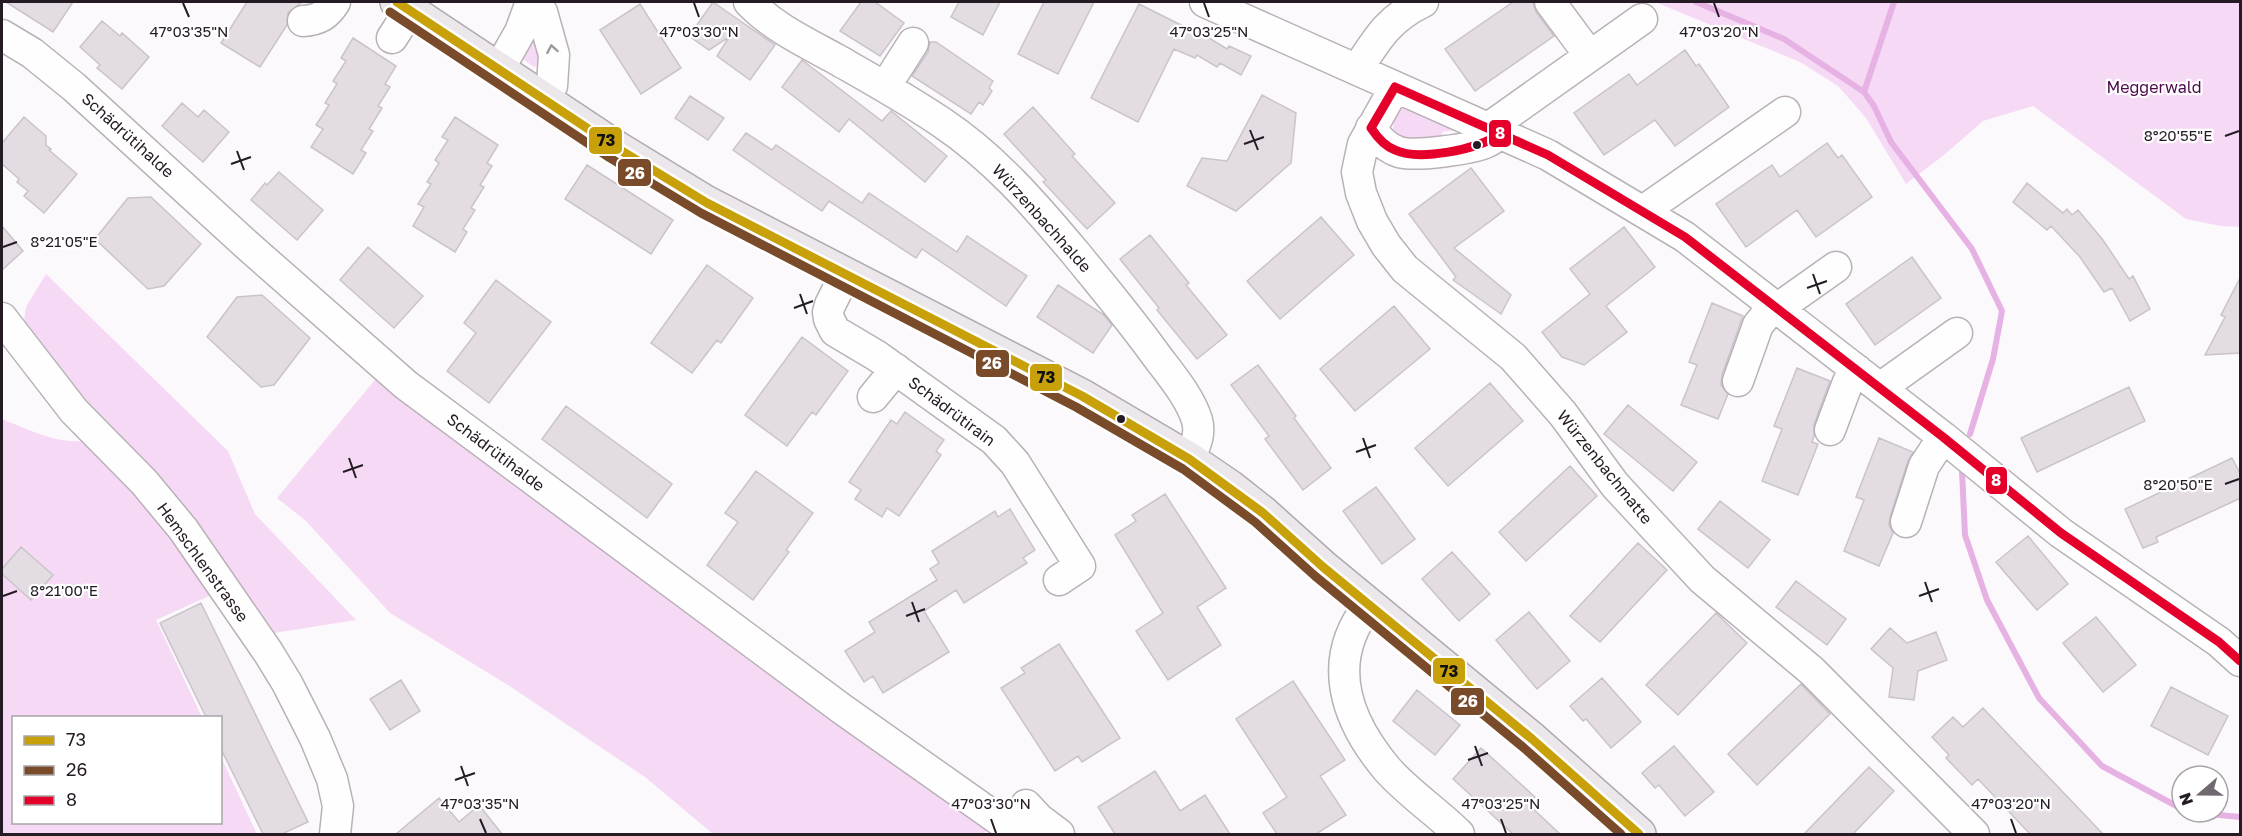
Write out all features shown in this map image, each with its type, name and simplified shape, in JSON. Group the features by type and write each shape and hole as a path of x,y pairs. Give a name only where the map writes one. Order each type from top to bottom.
{"main road":[{"path":"403,6 617,148 707,203 1083,396 1189,459 1263,513 1323,567 1532,738 1639,834"}],"street":[{"path":"303,21 314,20 325,15 335,2"},
{"path":"499,69 520,32 532,2 542,12 554,55 552,86 545,99"},
{"name":"Würzenbachhalde","path":"749,2 783,29 885,87 942,123 1000,168 1034,204 1113,299 1178,384 1192,409 1199,432 1189,459"},
{"path":"1205,2 1255,12 1357,70 1548,155 1685,237 1869,379 2061,533 2219,642 2241,661"},
{"path":"1357,70 1381,33 1409,9 1423,2"},
{"path":"1550,2 1590,56"},
{"path":"392,38 403,6"},
{"path":"1371,128 1389,147 1396,151 1414,154 1489,142 1493,131 1642,19"},
{"name":"Schädrütihalde","path":"2,34 32,53 74,87 248,246 406,385 833,702 1019,834"},
{"path":"885,87 913,43"},
{"name":"Würzenbachmatte","path":"1395,87 1363,144 1357,172 1361,193 1372,221 1386,245 1405,269 1469,308 1563,414 1615,485 1702,579 1812,671 1974,834"},
{"path":"1643,211 1785,112"},
{"path":"1738,381 1758,325 1776,307 1836,267"},
{"name":"Schädrütirain","path":"845,275 830,305 831,324 841,336 878,356 896,369 942,419 994,440 1015,463 1069,573"},
{"name":"Hemschlenstrasse","path":"2,318 74,411 144,482 183,529 268,652 287,683 315,738 332,779 338,806 335,834"},
{"path":"1830,430 1848,382 1869,379 1957,333"},
{"path":"873,397 896,369"},
{"path":"1906,522 1924,466 1942,437"},
{"path":"1370,606 1354,626 1345,652 1344,681 1352,714 1366,740 1388,770 1459,834"},
{"path":"1026,805 1039,819 1059,834"}],"green space":[{"name":"Meggerwald","path":"1655,2 2240,2 2240,227 2186,219 2033,106 1983,121 1906,184 1866,118 1838,86 1800,62"},
{"path":"541,30 538,65 534,67 520,57 526,44"},
{"path":"1405,106 1461,129 1442,132 1444,142 1415,147 1395,136 1394,132 1396,116"},
{"path":"46,274 228,451 255,514 356,620 274,633 267,622 249,607 20,324 24,321 26,307"},
{"path":"379,375 987,831 982,834 713,834 645,777 508,685 390,613 306,521 277,498"},
{"path":"2,419 57,439 91,440 218,592 156,620 202,716 12,716 12,824 222,824 222,759 257,834 2,834"}],"building":[{"path":"6,2 73,2 53,32"},
{"path":"247,2 302,2 288,13 287,25 260,67 221,43"},
{"path":"713,2 775,45 750,80 717,56 729,37 709,50 689,36"},
{"path":"861,2 875,2 904,23 880,56 840,31"},
{"path":"959,2 1000,2 983,35 951,17"},
{"path":"1044,2 1094,2 1058,74 1018,54"},
{"path":"1513,2 1533,2 1536,12 1554,36 1475,91 1445,49"},
{"path":"640,4 681,68 641,94 600,30"},
{"path":"1139,4 1206,36 1227,49 1229,46 1251,56 1241,75 1220,63 1217,67 1197,55 1195,58 1174,49 1138,122 1091,98"},
{"path":"102,21 120,36 122,33 149,57 122,89 97,68 100,65 80,47"},
{"path":"353,38 396,66 385,84 390,87 378,106 382,108 369,129 373,131 361,150 366,153 353,174 311,147 323,129 316,125 329,105 325,103 337,84 333,81 346,61 341,58"},
{"path":"930,42 936,42 993,81 989,88 992,91 983,105 979,102 971,114 912,76 928,52"},
{"path":"1685,50 1696,66 1699,64 1729,107 1675,146 1655,120 1604,155 1574,113 1629,74 1637,85"},
{"path":"802,60 882,121 891,111 947,156 925,182 849,119 839,132 782,87"},
{"path":"1262,95 1296,113 1291,163 1236,211 1187,186 1202,158 1227,161"},
{"path":"690,96 724,118 708,140 675,118"},
{"path":"182,103 198,117 204,110 229,132 203,162 162,126"},
{"path":"1033,107 1075,154 1072,156 1115,203 1087,229 1043,182 1046,180 1004,134"},
{"path":"24,117 46,136 46,145 51,149 49,150 77,174 44,213 24,196 28,191 17,182 19,179 2,164 2,143"},
{"path":"455,117 498,145 487,163 492,166 480,185 484,187 471,208 475,210 463,229 467,232 455,252 413,226 424,207 418,204 431,184 427,182 439,163 435,160 448,140 442,137"},
{"path":"746,133 772,150 776,145 862,203 869,193 957,252 967,236 1027,276 1006,306 922,249 916,258 829,201 822,211 733,150"},
{"path":"1827,143 1838,158 1842,155 1872,197 1816,237 1797,210 1746,247 1716,204 1772,165 1780,177"},
{"path":"587,165 673,220 651,254 565,199"},
{"path":"1471,168 1504,211 1454,248 1511,295 1501,314 1453,280 1456,277 1409,214"},
{"path":"279,172 323,210 297,240 251,200 265,183 267,185"},
{"path":"2027,183 2063,213 2067,209 2072,215 2078,210 2103,240 2129,279 2133,276 2150,309 2130,321 2112,288 2104,292 2080,257 2051,226 2047,230 2013,202"},
{"path":"151,197 201,244 164,286 148,289 95,239 128,198"},
{"path":"1321,217 1354,255 1280,319 1247,281"},
{"path":"2,226 23,251 2,270"},
{"path":"1624,227 1655,267 1606,306 1627,332 1584,365 1562,357 1542,332 1590,294 1570,269"},
{"path":"1150,235 1189,283 1186,285 1227,335 1197,359 1120,259"},
{"path":"368,247 423,296 394,328 340,280"},
{"path":"1912,257 1941,298 1875,345 1846,304"},
{"path":"707,265 753,298 721,343 717,340 692,373 651,343"},
{"path":"2241,276 2241,353 2205,355 2225,317 2221,315"},
{"path":"496,280 551,322 489,403 447,371 476,333 464,323"},
{"path":"1058,285 1104,315 1112,325 1093,353 1037,317"},
{"path":"262,295 310,338 274,385 261,387 207,337 237,297"},
{"path":"1712,303 1743,316 1722,375 1721,385 1728,394 1718,419 1681,405 1697,365 1689,362"},
{"path":"1394,306 1430,349 1355,411 1320,369"},
{"path":"802,337 848,371 816,415 812,412 787,446 745,415"},
{"path":"1258,365 1331,468 1303,490 1265,439 1269,436 1231,385"},
{"path":"1797,368 1830,381 1814,425 1812,442 1818,444 1798,495 1762,481 1782,429 1774,426"},
{"path":"1490,383 1523,421 1448,486 1415,448"},
{"path":"2129,387 2145,421 2037,472 2021,438"},
{"path":"1628,405 1697,462 1673,491 1604,434"},
{"path":"566,406 672,484 647,518 542,439"},
{"path":"905,412 944,440 936,451 941,455 899,516 887,508 882,517 855,499 861,490 849,482 891,420 897,424"},
{"path":"1879,438 1913,452 1890,517 1889,525 1893,533 1879,566 1844,551 1864,500 1856,497"},
{"path":"2232,458 2241,475 2241,498 2156,537 2158,542 2143,548 2125,509"},
{"path":"1570,466 1597,496 1526,561 1499,532"},
{"path":"756,471 813,513 786,550 789,552 753,600 707,565 738,522 725,513"},
{"path":"1376,487 1415,539 1382,564 1343,511"},
{"path":"1165,494 1226,588 1197,607 1221,645 1168,680 1136,631 1163,613 1115,535 1136,521 1132,515"},
{"path":"1720,501 1770,540 1748,568 1698,529"},
{"path":"1010,509 1035,550 1023,558 1027,563 964,603 956,590 924,611 949,652 883,693 873,676 864,682 845,651 875,632 869,622 937,580 930,569 939,563 932,551 995,511 998,517"},
{"path":"2028,536 2068,584 2037,610 1996,562"},
{"path":"1638,543 1667,570 1600,642 1570,616"},
{"path":"21,547 53,575 31,600 2,574 2,569"},
{"path":"1452,552 1490,594 1459,621 1422,579"},
{"path":"1796,581 1846,619 1827,645 1776,607"},
{"path":"201,603 308,822 282,834 263,834 222,751 222,716 206,716 160,623"},
{"path":"1529,612 1570,661 1537,689 1496,640"},
{"path":"1716,613 1747,643 1678,715 1646,685"},
{"path":"2096,617 2136,665 2103,692 2063,643"},
{"path":"1890,628 1907,643 1936,632 1947,660 1918,671 1914,700 1889,697 1893,668 1871,649"},
{"path":"1059,644 1120,738 1082,762 1078,756 1055,771 1001,688 1025,673 1021,668"},
{"path":"1602,678 1641,722 1611,748 1586,719 1583,721 1570,706"},
{"path":"401,680 420,711 390,730 370,699"},
{"path":"1293,681 1345,760 1320,776 1346,815 1316,834 1277,834 1263,813 1287,797 1236,719"},
{"path":"1801,684 1830,714 1757,785 1728,754"},
{"path":"2171,687 2228,716 2208,755 2151,726"},
{"path":"1417,690 1460,725 1435,755 1393,721"},
{"path":"1983,708 2103,834 2030,834 1978,779 1972,785 1946,758 1949,755 1932,737 1953,717 1963,727"},
{"path":"1674,746 1714,792 1685,816 1659,785 1655,788 1642,773"},
{"path":"1481,748 1535,797 1528,804 1560,834 1513,834 1453,779"},
{"path":"1869,767 1894,791 1853,834 1804,834"},
{"path":"1155,771 1180,811 1205,795 1230,834 1115,834 1098,807"},
{"path":"439,798 459,822 479,805 502,834 396,834"}],"waterway":[{"path":"1696,2 1784,39 1864,92 1874,106 1891,142 1972,249 2002,311 1993,359 1970,434"},
{"path":"1864,92 1894,2"},
{"path":"1962,471 1965,535 1987,600 2039,698 2102,766 2170,803"},
{"path":"2230,816 2240,817"}],"transit line":[{"name":"73","path":"397,2 617,148 707,203 1082,396 1189,459 1263,513 1323,567 1532,739 1639,834"},
{"name":"26","path":"390,12 610,158 701,213 1076,407 1183,469 1255,522 1315,576 1524,748 1621,834"},
{"name":"8","path":"1499,134 1490,140 1463,149 1418,154 1405,153 1391,148 1381,141 1371,128 1395,87 1548,155 1685,237 1943,437 2061,533 2219,642 2240,661"}]}
